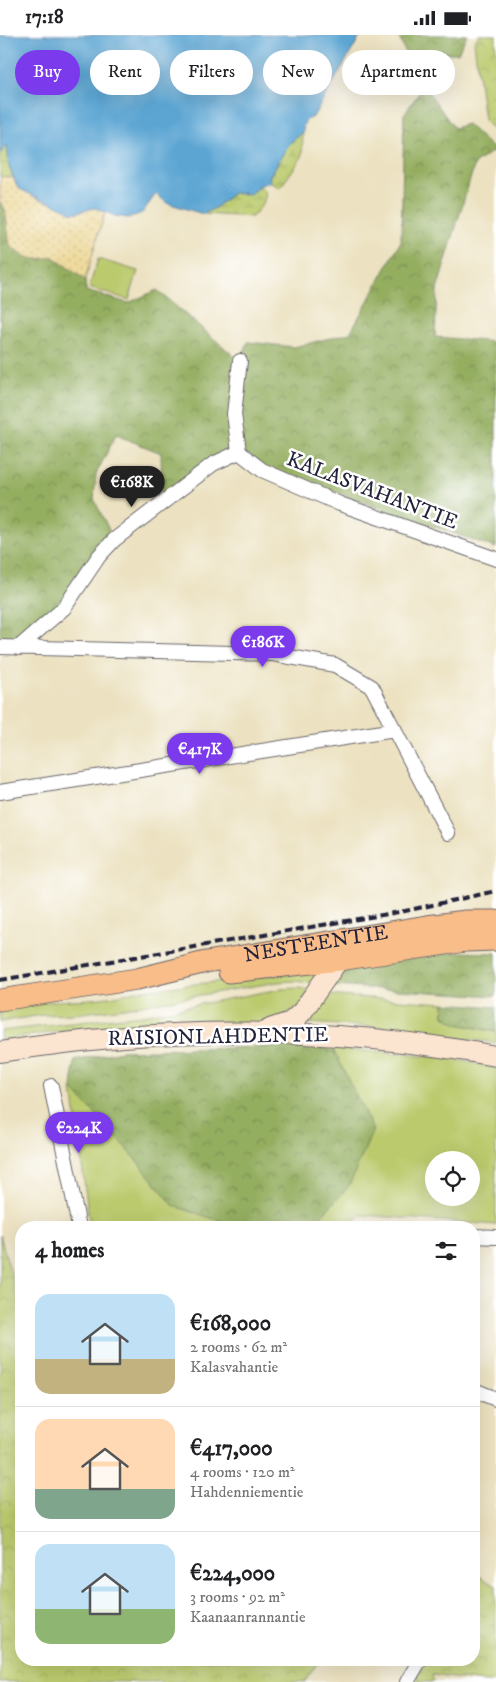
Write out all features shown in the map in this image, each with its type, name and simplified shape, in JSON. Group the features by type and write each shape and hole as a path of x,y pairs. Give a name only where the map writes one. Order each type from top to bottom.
{"main road":[{"name":"NESTEENTIE","path":"0,1000 137,979 206,962 353,937 466,921 496,921"},
{"path":"259,1032 291,1022 302,1012 353,937"},
{"name":"NESTEENTIE","path":"137,979 208,975 339,960 466,941 496,940"},
{"name":"RAISIONLAHDENTIE","path":"0,1052 112,1037 259,1032 322,1034 396,1040 496,1056"}],"street":[{"path":"18,648 64,607 99,556 114,540 213,464 239,452 234,414 240,361"},
{"name":"KALASVAHANTIE","path":"239,452 262,470 340,504 496,559"},
{"path":"0,647 273,654 335,665 372,687 448,833"},
{"path":"0,792 395,730"},
{"path":"51,1086 78,1221"},
{"path":"480,1236 496,1237"},
{"path":"480,1392 496,1399"},
{"path":"407,1682 416,1666"}],"green space":[{"path":"398,35 467,35 458,53 455,53 455,50 404,50"},
{"path":"479,35 496,35 496,133 484,120 474,42"},
{"path":"418,95 430,95 454,128 467,124 495,150 475,163 437,290 435,337 496,342 496,548 289,475 262,470 239,452 162,502 161,453 116,435 96,474 94,499 114,540 64,608 18,648 0,647 0,202 5,209 10,246 40,260 51,256 85,280 86,291 128,303 157,290 240,361 248,342 294,347 350,333 401,241 404,114"},
{"path":"303,132 302,157 280,188 271,182 269,178 289,144"},
{"path":"7,144 9,167 13,178 0,176 0,154"},
{"path":"260,185 266,194 263,204 252,217 203,214 215,208 233,193 250,194"},
{"path":"98,259 138,271 129,300 89,288"},
{"path":"457,952 496,953 496,996 332,986 345,965"},
{"path":"327,967 314,984 296,981 278,982 124,1008 75,1014 42,1015 0,1022 0,1009 32,1003 101,998 135,991"},
{"path":"299,988 309,990 299,1007 273,1020 256,1024 186,1023 140,1025 56,1032 0,1040 0,1031 142,1015 280,989"},
{"path":"324,995 444,1003 444,1016 457,1024 496,1032 496,1043 377,1027 305,1023"},
{"path":"444,1003 496,1007 496,1032 457,1024 444,1016"},
{"path":"311,1046 454,1059 496,1068 496,1225 480,1224 480,1221 442,1221 362,1215 352,1221 89,1221 72,1089 75,1061 122,1051"},
{"path":"311,1046 335,1052 373,1130 349,1186 317,1221 220,1221 174,1206 128,1150 72,1089 75,1061 122,1051"},
{"path":"0,1235 15,1288 15,1666 315,1666 305,1682 0,1682"},
{"path":"480,1577 496,1586 496,1682 432,1675 434,1682 419,1682 416,1666 480,1666"}],"sand":[{"path":"0,176 13,178 18,188 43,201 57,204 73,213 95,208 105,212 85,280 52,256 40,259 29,258 10,246 5,209 0,202"}],"water":[{"path":"0,35 361,35 352,50 342,50 342,67 332,85 332,50 263,50 263,95 326,95 313,117 306,121 303,132 289,144 269,177 271,182 260,185 250,194 233,193 215,208 203,214 167,203 156,194 142,213 128,218 115,216 95,208 73,213 18,188 9,167 7,145 0,154"}],"railway":[{"path":"0,980 405,911 496,891"}]}
